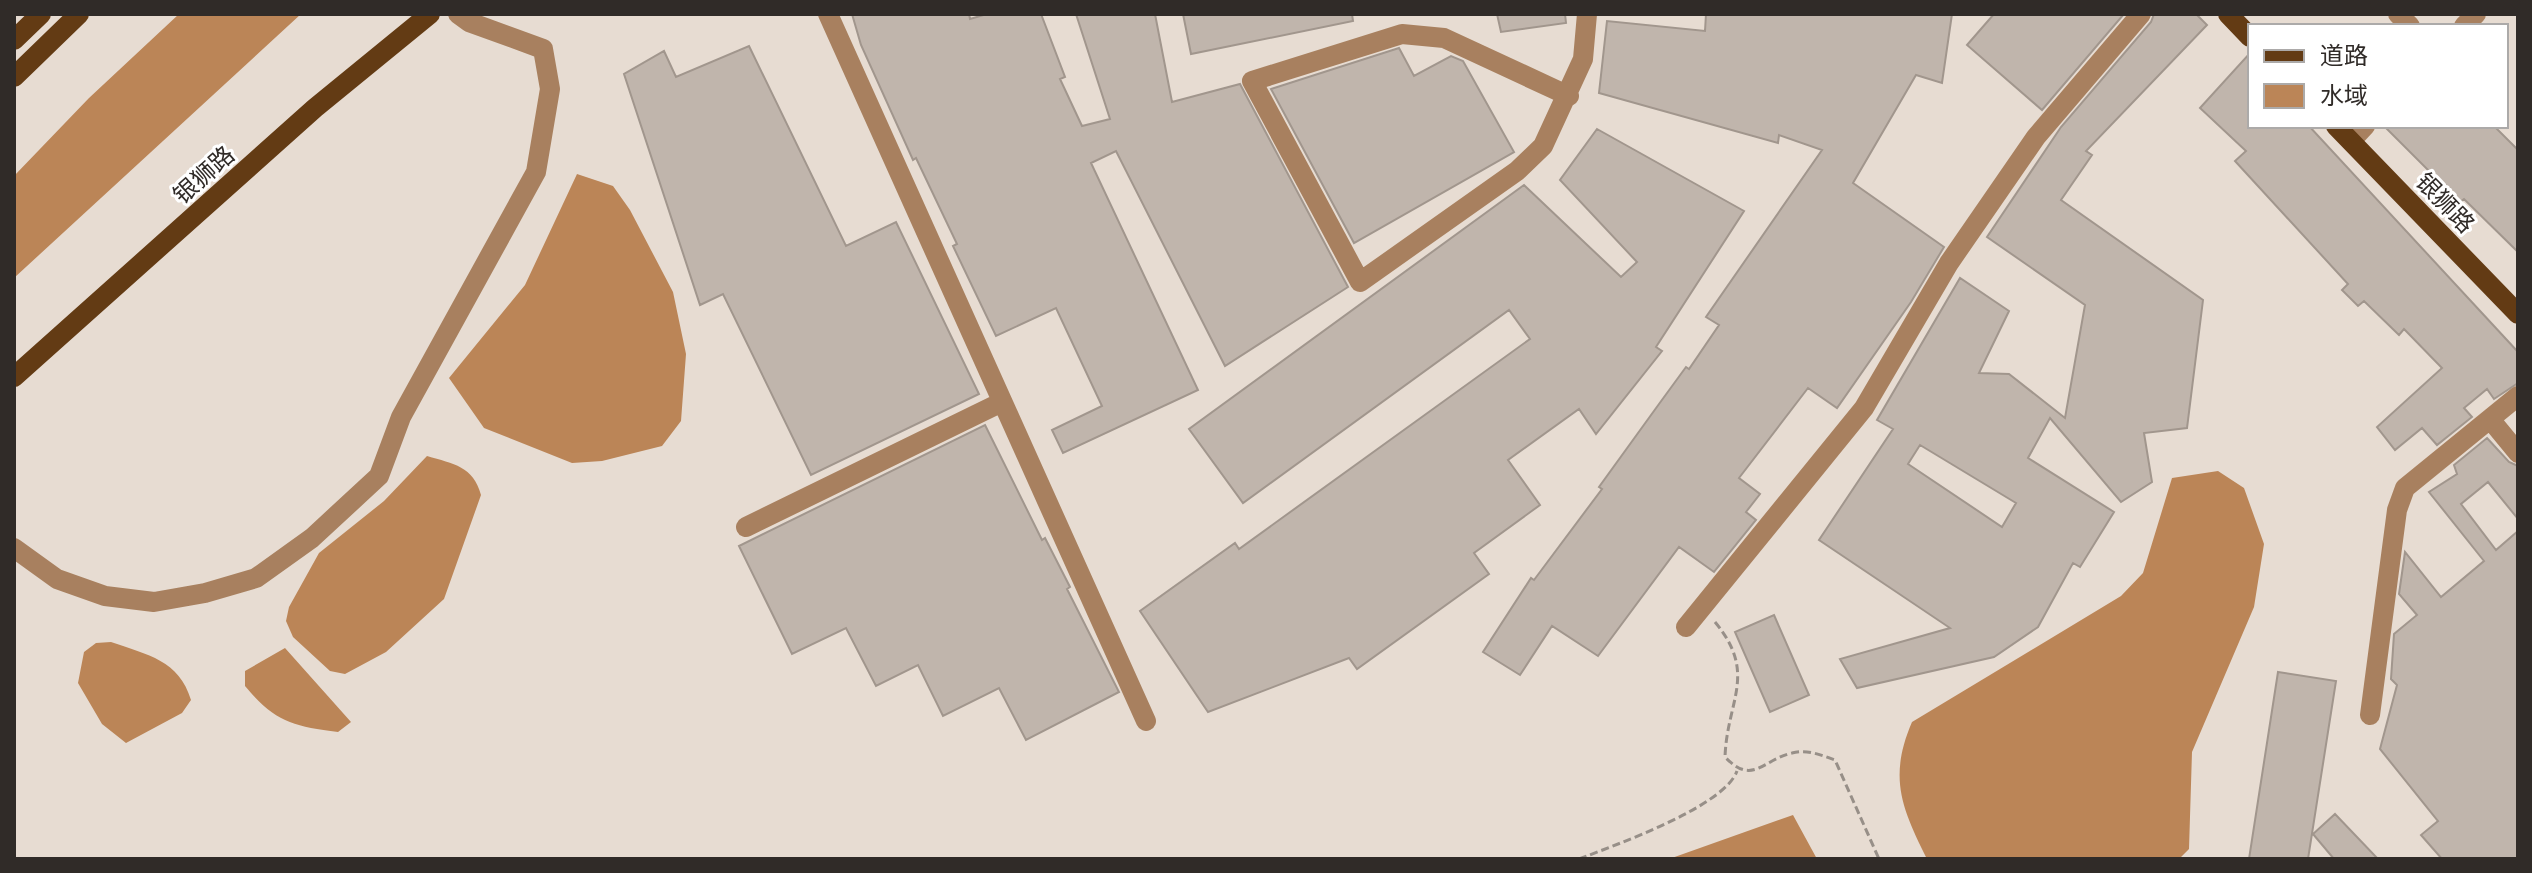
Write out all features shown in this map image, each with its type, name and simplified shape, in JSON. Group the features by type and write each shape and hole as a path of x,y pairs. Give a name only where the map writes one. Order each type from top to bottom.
{"main road":[{"path":"14,40 41,14"},
{"path":"14,77 79,14"},
{"name":"银狮路","path":"14,377 315,108 430,14"},
{"path":"2228,14 2248,35"},
{"name":"银狮路","path":"2351,131 2518,314"}],"street":[{"path":"14,548 57,579 105,596 154,602 205,593 256,578 312,538 379,476 415,391 536,172 550,89 543,49 469,22 458,14"},
{"path":"828,14 1146,721"},
{"path":"1569,96 1444,38 1402,34 1252,81 1360,282 1517,171 1543,146 1569,96 1583,59 1587,14"},
{"path":"1686,627 1864,408 1949,263 2036,137 2141,14"},
{"path":"2370,715 2397,510 2405,488 2518,396"},
{"path":"746,527 1002,402"},
{"path":"2490,419 2518,453"}],"path":[{"path":"1702,607 1729,639 1740,669 1736,701 1726,732 1725,757 1738,770 1750,771 1792,753 1813,752 1835,760 1879,859"},
{"path":"1579,859 1710,798 1733,782 1738,770"}],"water":[{"path":"179,14 301,14 14,278 14,176 89,98"},
{"path":"577,174 613,186 630,210 673,292 686,354 681,421 662,446 602,461 572,463 484,428 449,378 525,285"},
{"path":"427,456 468,472 481,495 444,599 386,652 345,674 330,671 293,637 286,621 289,607 319,553 384,501"},
{"path":"2218,471 2244,488 2264,544 2254,607 2192,752 2189,849 2179,859 1927,859 1901,792 1901,760 1912,722 2121,596 2143,573 2172,478"},
{"path":"111,642 170,667 186,687 191,700 182,713 126,743 102,724 78,683 84,652 96,643"},
{"path":"285,648 351,722 338,732 296,724 275,715 245,686 245,671"},
{"path":"1793,815 1817,859 1669,859"}],"building":[{"path":"852,14 969,14 970,19 987,14 1041,14 1065,77 1060,79 1082,126 1110,119 1076,14 1155,14 1172,102 1240,84 1348,287 1225,366 1116,151 1091,163 1198,390 1063,453 1052,430 1102,406 1056,308 996,336 953,246 957,244 916,158 913,160 861,45"},
{"path":"1183,14 1352,14 1353,21 1191,54"},
{"path":"1497,14 1565,14 1566,23 1501,32"},
{"path":"1706,14 1952,14 1942,83 1916,75 1853,183 1944,247 1911,302 1837,408 1808,388 1739,478 1760,494 1746,512 1756,520 1714,572 1679,547 1598,656 1552,626 1520,675 1483,652 1531,578 1534,580 1602,489 1599,487 1719,325 1706,317 1822,150 1779,135 1778,143 1599,93 1607,21 1705,31"},
{"path":"1994,14 2124,14 2042,110 1967,45"},
{"path":"2154,14 2196,14 2207,25 2086,151 2092,155 2061,200 2203,300 2187,428 2144,433 2152,482 2121,502 2050,418 2028,458 2114,512 2080,567 2073,563 2038,627 1994,657 1857,688 1840,659 1950,628 1819,540 1893,429 1877,420 1960,278 2009,311 1979,373 2009,374 2065,418 2085,305 1987,237 2061,127 2151,22","holes":["1920,445 2016,503 2002,527 1908,464"]},
{"path":"749,46 846,246 896,222 979,394 811,475 723,294 700,305 624,74 664,51 676,77"},
{"path":"1399,48 1414,76 1451,56 1463,61 1514,152 1354,243 1271,89"},
{"path":"2248,55 2248,128 2311,128 2518,352 2518,383 2494,399 2487,389 2464,408 2472,417 2437,445 2422,428 2395,450 2377,427 2442,368 2404,329 2399,335 2364,301 2358,306 2342,290 2348,284 2235,161 2246,151 2200,108"},
{"path":"2386,128 2496,128 2518,150 2518,252 2464,199 2460,202"},
{"path":"1597,129 1744,211 1656,347 1662,351 1596,434 1579,409 1508,460 1540,505 1474,553 1489,574 1357,669 1349,658 1208,712 1140,611 1235,543 1239,549 1530,339 1509,310 1243,503 1189,429 1524,185 1621,277 1637,262 1560,180"},
{"path":"985,425 1042,540 1045,538 1070,587 1067,589 1119,692 1026,740 999,688 943,716 918,665 876,686 846,628 792,654 739,546"},
{"path":"2487,438 2509,462 2518,466 2518,519 2488,482 2461,504 2496,550 2518,531 2518,859 2442,859 2421,835 2438,821 2380,749 2397,685 2391,679 2394,634 2417,615 2399,594 2405,552 2441,597 2484,561 2429,492 2457,474 2454,465"},
{"path":"1774,615 1809,695 1770,712 1735,632"},
{"path":"2278,672 2336,681 2308,859 2249,859"},
{"path":"2335,814 2378,859 2334,859 2313,834"}]}
